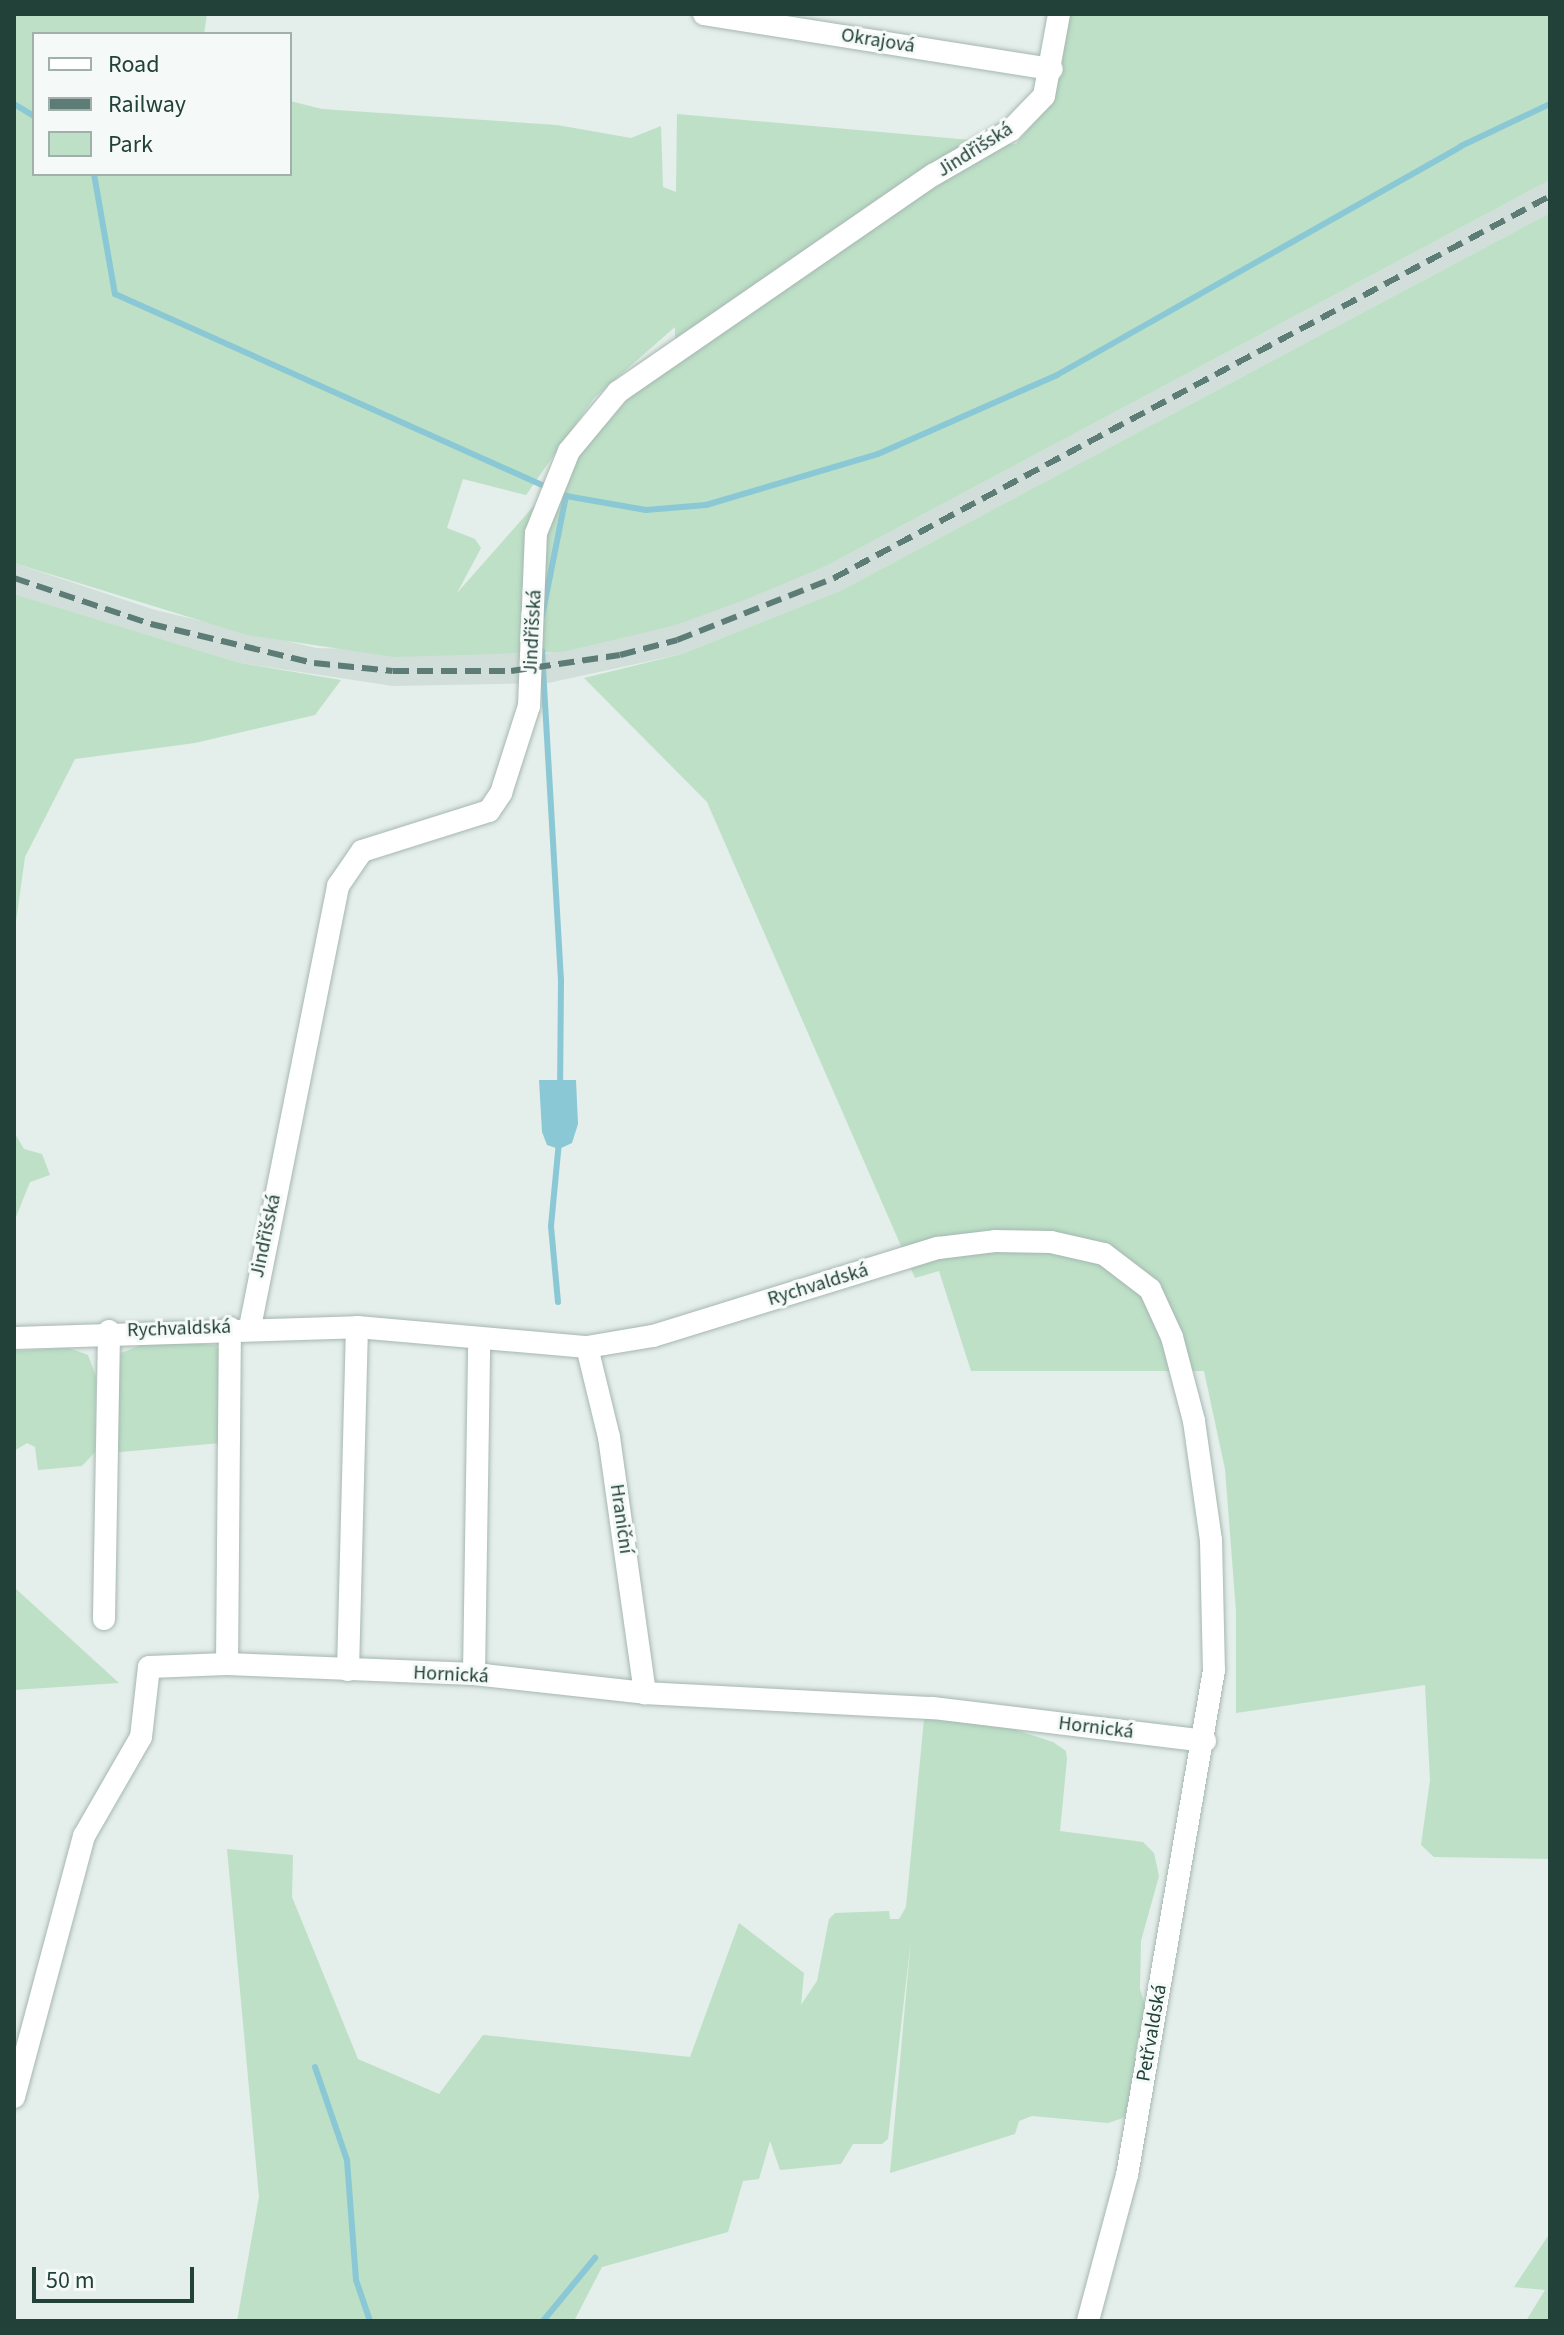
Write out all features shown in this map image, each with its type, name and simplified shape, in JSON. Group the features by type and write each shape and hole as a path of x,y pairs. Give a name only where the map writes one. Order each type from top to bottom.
{"street":[{"name":"Okrajová","path":"704,14 1052,69"},
{"name":"Jindřišská","path":"227,1664 240,1327 338,886 362,851 489,811 501,793 529,706 536,533 569,451 618,392 933,175 1011,130 1044,96 1052,69 1059,14"},
{"name":"Rychvaldská","path":"14,1338 109,1331 357,1327 587,1347 653,1336 938,1248 1051,1242 1104,1254 1129,1270 1150,1289 1172,1337 1203,1477 1215,1618 1205,1741"},
{"path":"348,1670 357,1327"},
{"path":"104,1619 109,1331"},
{"path":"474,1674 479,1339"},
{"name":"Hraniční","path":"587,1347 609,1437 645,1693"},
{"name":"Hornická","path":"14,2097 84,1836 141,1737 149,1667 227,1664 474,1674 645,1693 933,1708 1205,1741"},
{"name":"Petřvaldská","path":"1088,2321 1127,2175 1205,1741"}],"shaded area":[{"path":"1550,180 1550,213 840,591 682,654 548,683 393,686 240,663 14,594 14,563 155,610 316,648 545,654 673,626 828,565"}],"green space":[{"path":"14,14 207,14 204,32 32,32 32,176 292,176 292,102 322,109 557,125 631,138 661,126 663,187 676,192 677,114 1016,144 1054,98 1070,14 1550,14 1550,180 828,565 673,626 562,652 394,657 247,635 14,563","holes":["675,327 675,346 457,593 481,548 475,539 447,528 463,479 526,495 594,398"]},
{"path":"1550,213 1550,1859 1434,1857 1421,1845 1430,1780 1425,1685 1236,1713 1236,1611 1225,1469 1204,1371 971,1371 939,1271 915,1278 707,802 584,678 682,654 840,591"},
{"path":"14,594 240,663 341,680 315,715 195,743 75,759 25,857 14,936"},
{"path":"14,1132 24,1149 42,1154 50,1175 30,1182 14,1222"},
{"path":"144,1344 215,1345 222,1352 220,1443 110,1453 121,1353"},
{"path":"69,1348 88,1355 96,1376 95,1452 82,1466 38,1470 35,1447 27,1443 14,1451 14,1351"},
{"path":"16,1589 119,1683 14,1690"},
{"path":"924,1719 1004,1726 1053,1742 1066,1751 1067,1759 1060,1831 1143,1842 1154,1853 1159,1876 1141,1941 1140,1989 1146,2008 1129,2110 1123,2118 1108,2123 1032,2116 1019,2121 1015,2134 890,2173 911,1939 888,2139 882,2144 853,2144 841,2164 780,2170 770,2141 759,2179 743,2181 728,2232 602,2267 574,2321 237,2321 259,2197 227,1849 293,1855 292,1897 358,2059 439,2094 483,2035 690,2057 739,1923 804,1973 801,2005 817,1981 829,1919 835,1913 889,1911 890,1919 899,1919 906,1907"},
{"path":"1550,2233 1550,2321 1526,2321 1545,2290 1514,2287"}],"water":[{"path":"539,1080 576,1080 578,1124 572,1143 559,1149 547,1145 542,1132"}],"waterway":[{"path":"14,104 32,115"},
{"path":"566,496 646,510 706,505 878,454 1057,375 1461,146 1550,104"},
{"path":"94,176 115,294 566,496 542,616"},
{"path":"542,651 561,981 560,1087"},
{"path":"558,1302 551,1226 559,1142"},
{"path":"315,2067 347,2160 356,2280 370,2321"},
{"path":"543,2321 595,2258"}],"railway":[{"path":"14,578 151,624 314,663 393,671 511,671 620,655 677,640 834,578 1550,196"}]}
